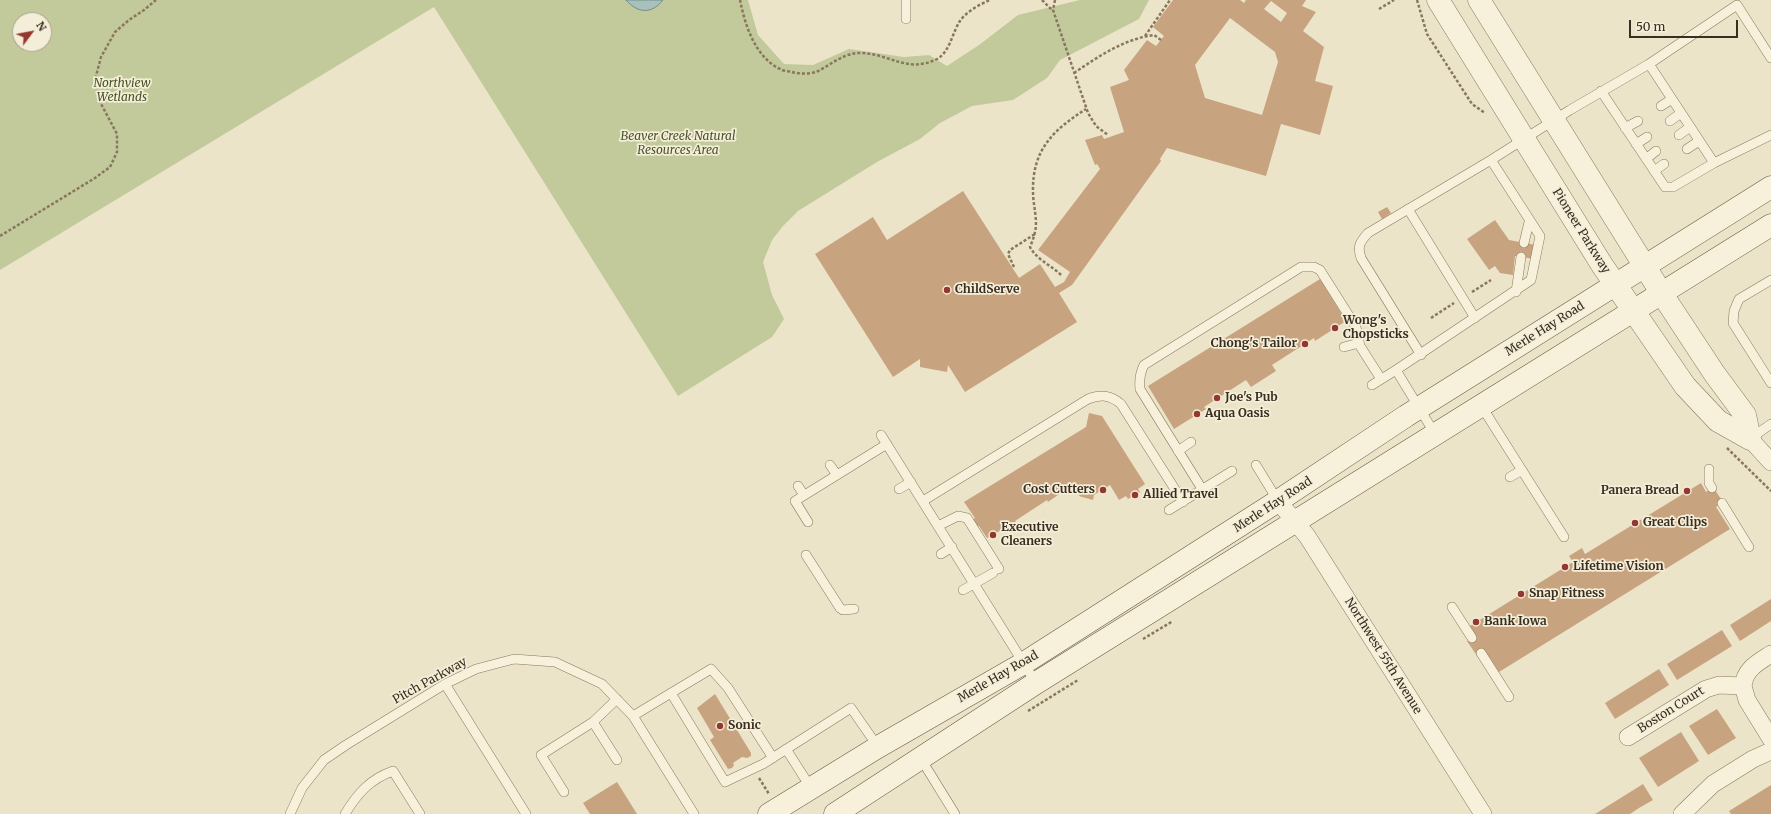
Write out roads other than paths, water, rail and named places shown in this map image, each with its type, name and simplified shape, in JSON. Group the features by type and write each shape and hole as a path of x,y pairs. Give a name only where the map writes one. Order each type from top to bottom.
{"main road":[{"name":"Pioneer Parkway","path":"1438,0 1601,264 1685,386 1718,421 1750,439"},
{"path":"1480,0 1644,266 1714,373 1745,415 1750,439"},
{"name":"Merle Hay Road","path":"769,814 878,747 1024,663 1278,501 1419,408 1771,187"},
{"name":"Merle Hay Road","path":"835,814 1036,683 1771,225"}],"street":[{"name":"Pioneer Parkway","path":"1750,439 1771,462"},
{"name":"Northwest 55th Avenue","path":"1278,501 1296,520 1307,536 1483,814"},
{"path":"1771,654 1749,670 1744,678 1743,686 1747,700 1771,739"},
{"name":"Boston Court","path":"1628,737 1706,689 1719,685 1743,686"},
{"path":"1682,814 1713,784 1753,759 1771,751"}],"lane":[{"path":"906,0 906,19"},
{"path":"1421,354 1361,258 1358,250 1360,242 1368,233 1491,160 1601,91 1649,64 1741,3 1771,58"},
{"path":"1649,64 1714,163"},
{"path":"1601,91 1666,187 1673,187 1714,163 1771,135"},
{"path":"1661,106 1672,99"},
{"path":"1670,121 1681,113"},
{"path":"1626,128 1638,121"},
{"path":"1679,135 1690,127"},
{"path":"1636,144 1648,137"},
{"path":"1687,149 1699,141"},
{"path":"1646,159 1656,151"},
{"path":"1372,385 1516,292 1531,280 1540,236 1491,160"},
{"path":"1654,171 1664,164"},
{"path":"1408,209 1475,318"},
{"path":"1524,243 1530,222"},
{"path":"1516,292 1521,257"},
{"path":"1202,489 1140,390 1139,381 1144,365 1301,267 1314,267 1320,270 1356,327 1360,346 1381,379"},
{"path":"1771,280 1739,299 1734,311 1733,323 1771,383"},
{"path":"1344,347 1359,343"},
{"path":"1396,370 1436,434"},
{"path":"923,501 1088,399 1096,396 1105,396 1114,398 1121,404 1183,502"},
{"path":"1482,406 1564,537"},
{"path":"1750,439 1771,424"},
{"path":"881,435 1036,683"},
{"path":"1178,451 1191,442"},
{"path":"808,522 795,501 886,444"},
{"path":"830,465 836,475"},
{"path":"1256,465 1278,501"},
{"path":"1709,469 1712,488"},
{"path":"1510,477 1522,470"},
{"path":"1169,510 1232,471"},
{"path":"900,489 910,482"},
{"path":"798,486 804,496"},
{"path":"1722,503 1749,547"},
{"path":"938,526 958,516 967,518 996,571 963,590"},
{"path":"940,554 952,547"},
{"path":"806,555 840,608 843,610 854,609"},
{"path":"1452,607 1472,638"},
{"path":"1482,653 1509,697"},
{"name":"Pitch Parkway","path":"290,814 302,788 324,760 445,684 476,669 514,660 555,662 602,684 633,716 694,814"},
{"path":"633,716 711,669 728,688 773,758"},
{"path":"445,684 526,814"},
{"path":"671,693 725,782 763,764 851,708 878,747"},
{"path":"564,792 541,755 593,722 617,699"},
{"path":"593,722 616,760"},
{"path":"786,749 810,788"},
{"path":"921,759 955,814"},
{"path":"345,814 362,790 382,775 393,771 420,814"}],"water":[{"path":"626,0 663,0 659,5 650,10 640,10 635,8"}],"place":[{"name":"ChildServe","path":"947,290"},
{"name":"Wong's Chopsticks","path":"1335,328"},
{"name":"Chong's Tailor","path":"1305,344"},
{"name":"Joe's Pub","path":"1217,398"},
{"name":"Aqua Oasis","path":"1197,414"},
{"name":"Cost Cutters","path":"1103,490"},
{"name":"Panera Bread","path":"1687,491"},
{"name":"Allied Travel","path":"1135,495"},
{"name":"Great Clips","path":"1635,523"},
{"name":"Executive Cleaners","path":"993,535"},
{"name":"Lifetime Vision","path":"1565,567"},
{"name":"Snap Fitness","path":"1521,594"},
{"name":"Bank Iowa","path":"1476,622"},
{"name":"Sonic","path":"720,726"}],"park label":[{"name":"Northview Wetlands","path":"122,91"},
{"name":"Beaver Creek Natural Resources Area","path":"678,144"}]}
